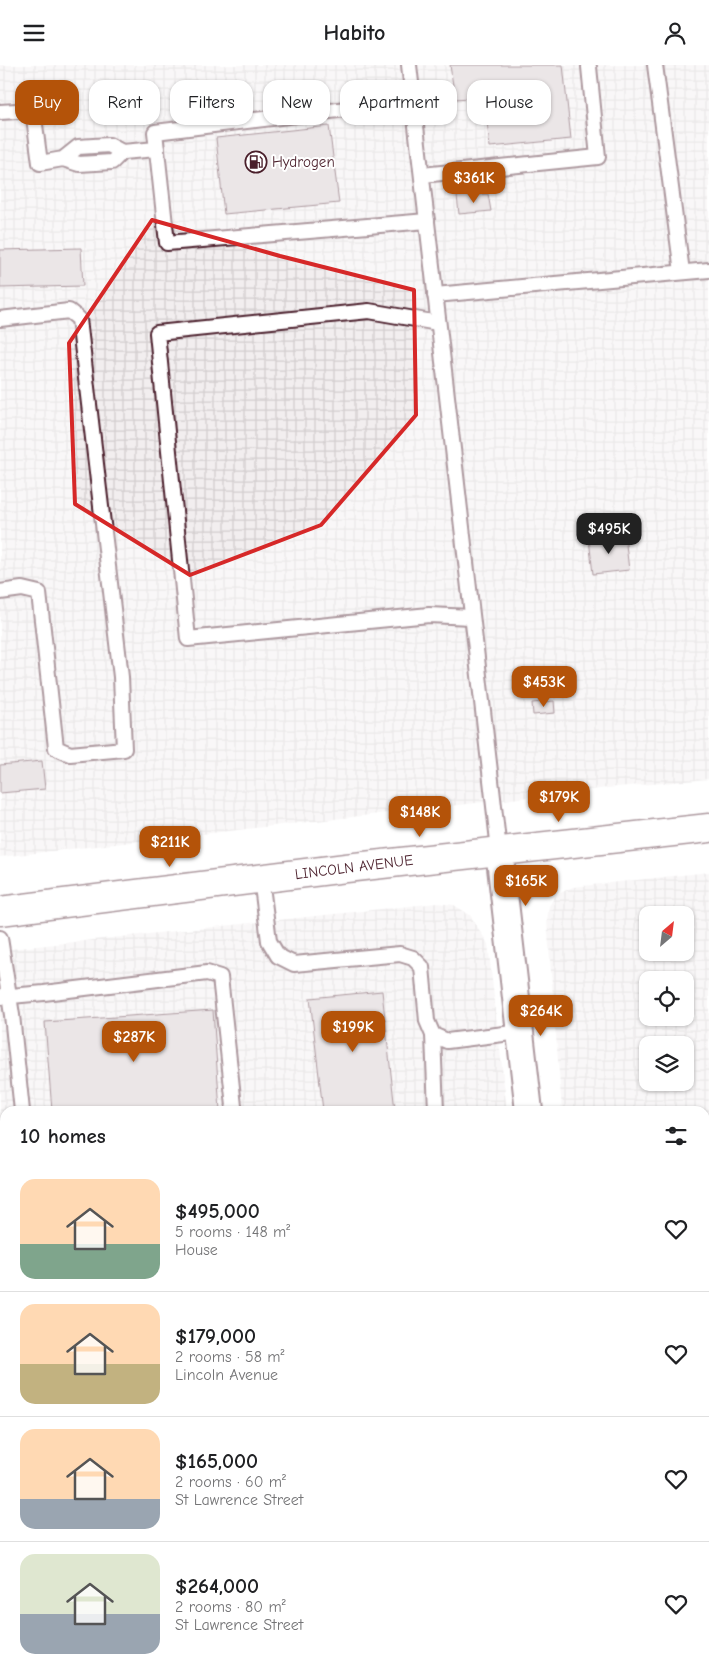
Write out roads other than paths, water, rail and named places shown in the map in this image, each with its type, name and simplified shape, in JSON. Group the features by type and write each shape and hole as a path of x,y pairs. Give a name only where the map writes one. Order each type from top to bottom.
{"street":[{"name":"LINCOLN AVENUE","path":"0,911 261,878 709,827"},
{"path":"499,850 528,1106"}],"lane":[{"path":"409,65 411,80"},
{"path":"655,65 682,272"},
{"path":"422,175 598,157 589,67"},
{"path":"0,112 33,110 40,163 63,159 79,164 112,162 122,152 157,149"},
{"path":"340,110 155,132 167,243 427,221"},
{"path":"416,125 499,850"},
{"path":"435,295 709,269"},
{"path":"0,319 69,311 79,319 120,677 124,749 70,754 56,749 39,593 22,589 0,591"},
{"path":"438,323 368,311 157,333 188,639 429,615 472,617"},
{"path":"261,878 269,941 278,956 294,964 400,954 413,958 422,967 427,1021 433,1035 436,1106"},
{"path":"0,938 5,996 21,1106"},
{"path":"5,996 207,973 220,977 234,1106"},
{"path":"433,1035 447,1041 520,1032"}],"place":[{"name":"Hydrogen","path":"256,162"}]}
